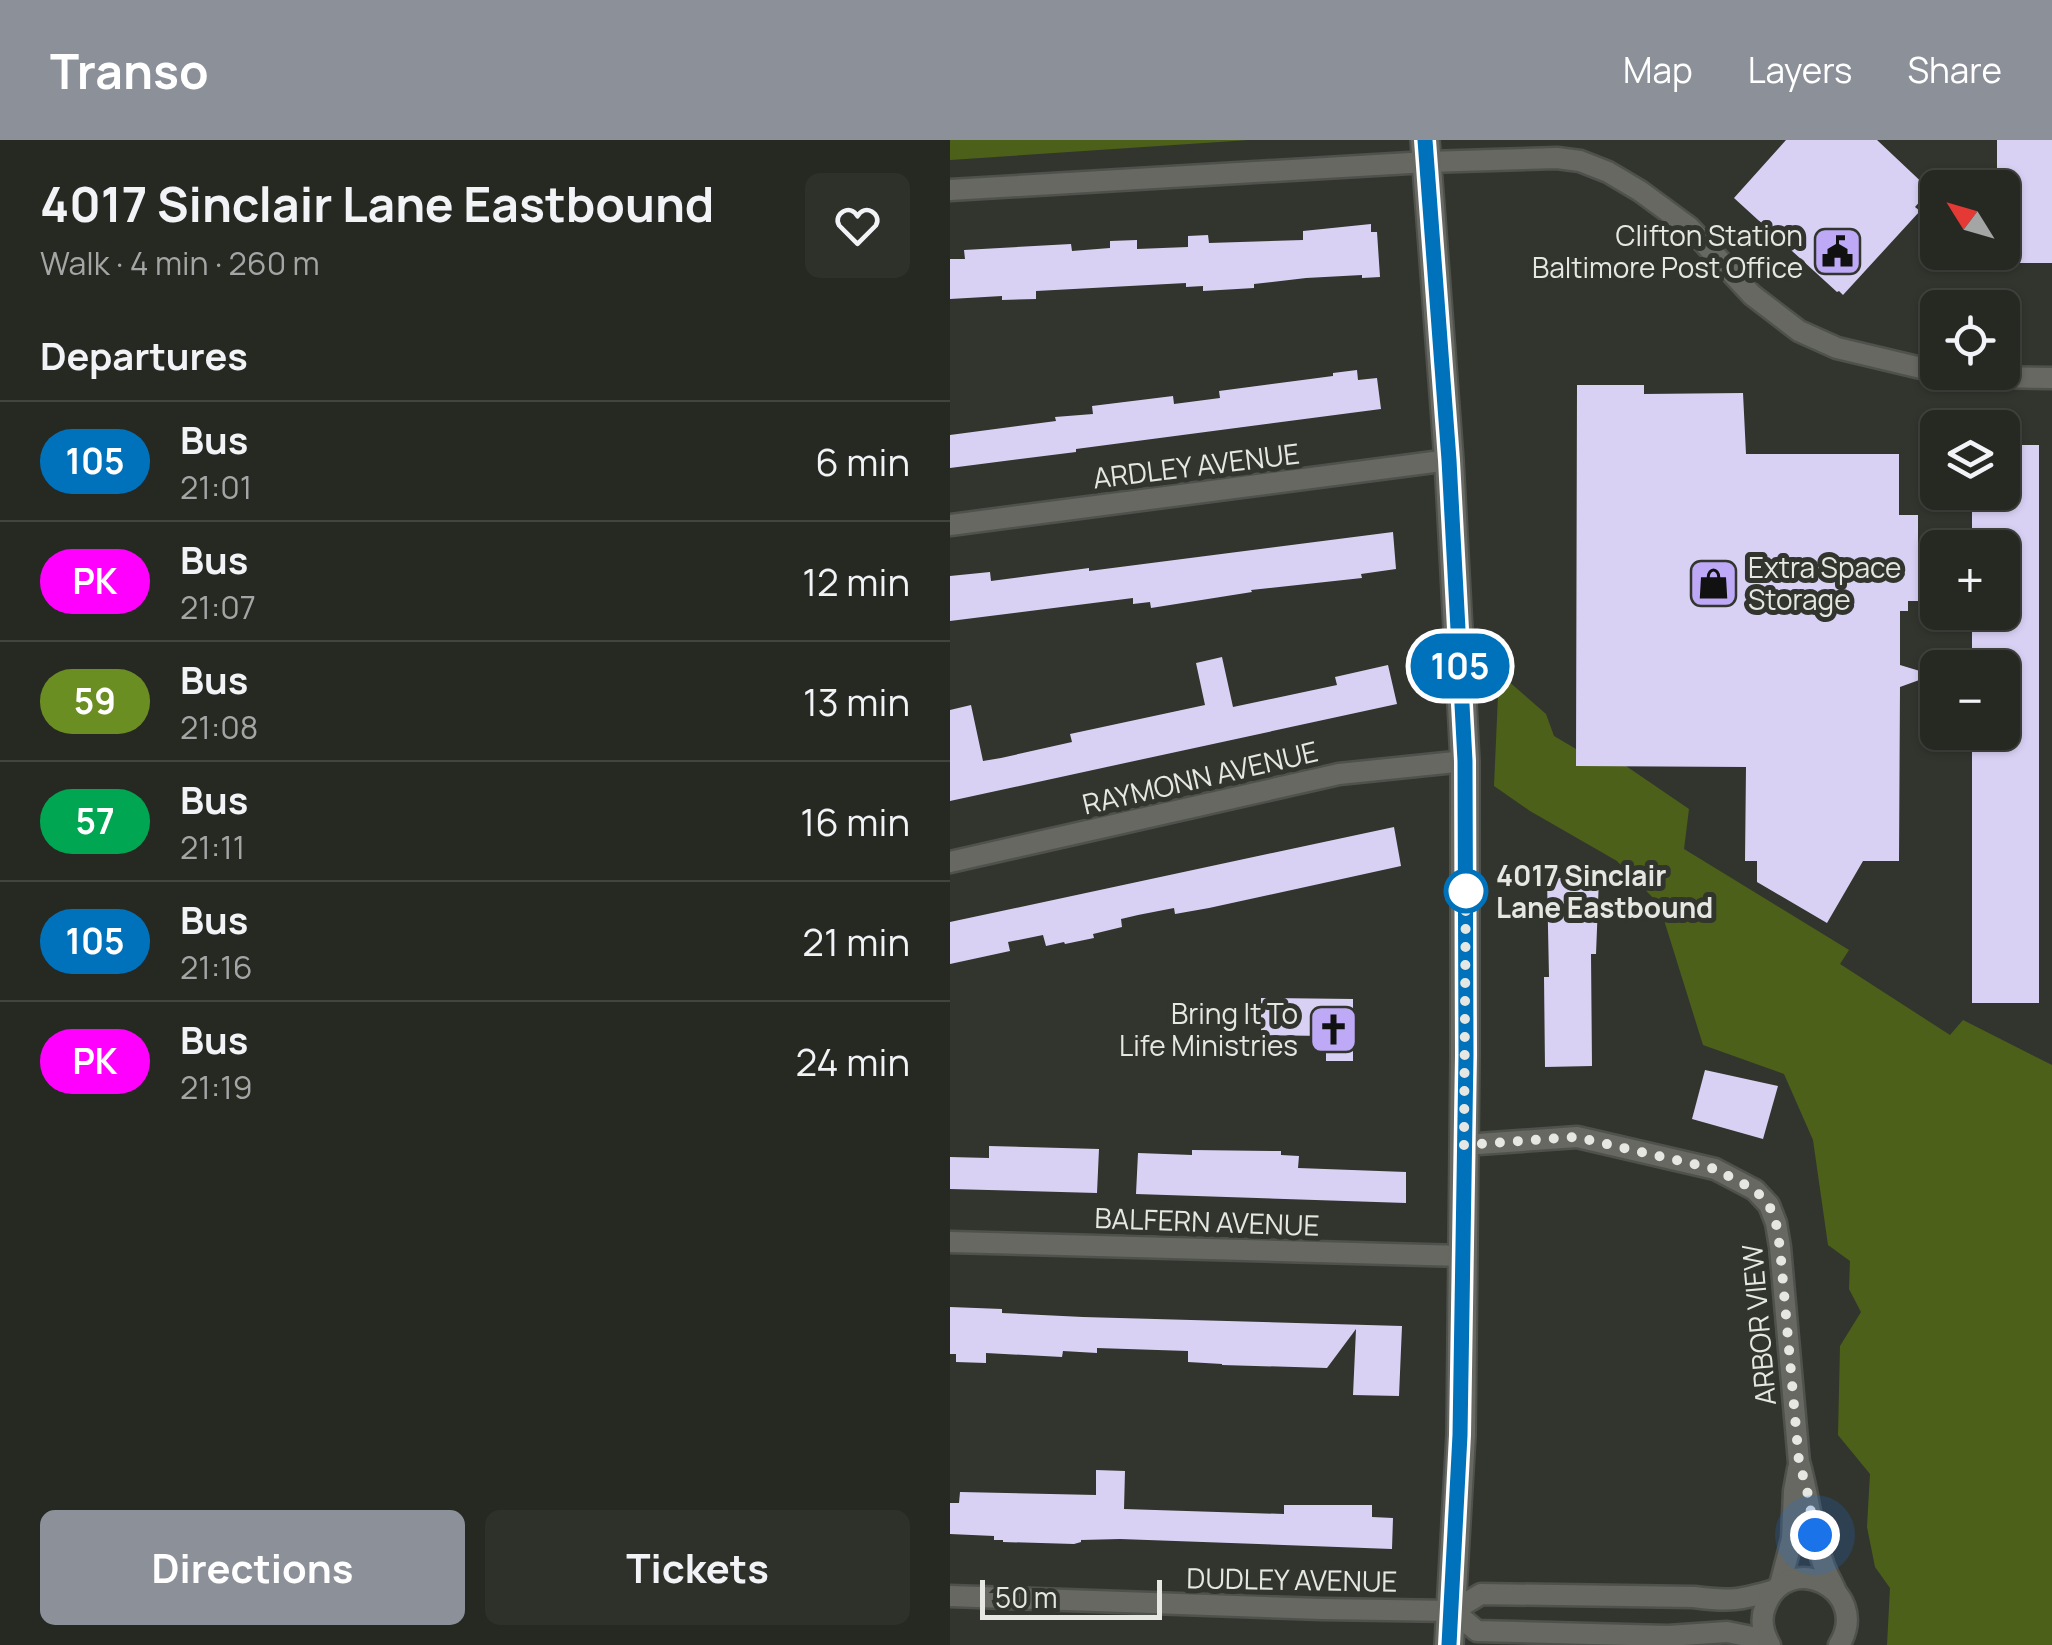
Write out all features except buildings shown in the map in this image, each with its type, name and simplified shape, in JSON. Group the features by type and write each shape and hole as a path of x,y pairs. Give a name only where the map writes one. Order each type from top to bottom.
{"main road":[{"path":"1426,151 1449,460 1465,761 1460,1435 1449,1645"}],"street":[{"path":"950,190 1426,151 1557,158 1592,166 1640,190 1688,227 1752,294 1799,331 1837,348 1920,368"},
{"path":"2020,378 2052,378"},
{"name":"ARDLEY AVENUE","path":"950,525 1449,460"},
{"name":"RAYMONN AVENUE","path":"950,862 1339,774 1465,761"},
{"name":"ARBOR VIEW","path":"1464,1145 1576,1137 1715,1169 1755,1190 1769,1205 1780,1248 1799,1462 1823,1563 1844,1602 1847,1615 1841,1643"},
{"name":"BALFERN AVENUE","path":"950,1242 1463,1256"},
{"name":"ARBOR VIEW","path":"1768,1642 1762,1614 1767,1600 1778,1588 1792,1539 1799,1462"},
{"path":"1768,1642 1727,1632 1668,1636 1477,1631 1452,1610 1480,1594 1741,1600 1794,1579 1810,1578 1824,1582 1836,1592"},
{"name":"DUDLEY AVENUE","path":"950,1596 1452,1610"}],"green space":[{"path":"950,140 1249,140 950,160"},
{"path":"1499,673 1546,714 1554,736 1576,749 1576,766 1626,766 1689,809 1684,849 1849,950 1840,964 1950,1035 1963,1020 2052,1065 2052,1645 1887,1645 1890,1588 1875,1567 1867,1527 1870,1474 1838,1435 1840,1346 1861,1312 1849,1289 1850,1261 1828,1245 1813,1140 1784,1074 1703,1045 1659,904 1617,861 1494,786"}],"bus line":[{"name":"105","path":"1425,140 1449,460 1465,761 1466,1055 1460,1435 1449,1645"}],"place":[{"name":"Clifton Station Baltimore Post Office","path":"1838,251"},
{"name":"Extra Space Storage","path":"1713,583"},
{"name":"4017 Sinclair Lane Eastbound","path":"1466,891"},
{"name":"Bring It To Life Ministries","path":"1333,1029"}],"route":[{"path":"1466,891 1466,874 1464,1145 1576,1137 1602,1142 1715,1169 1755,1190 1769,1205 1780,1248 1799,1462 1815,1535"}]}
